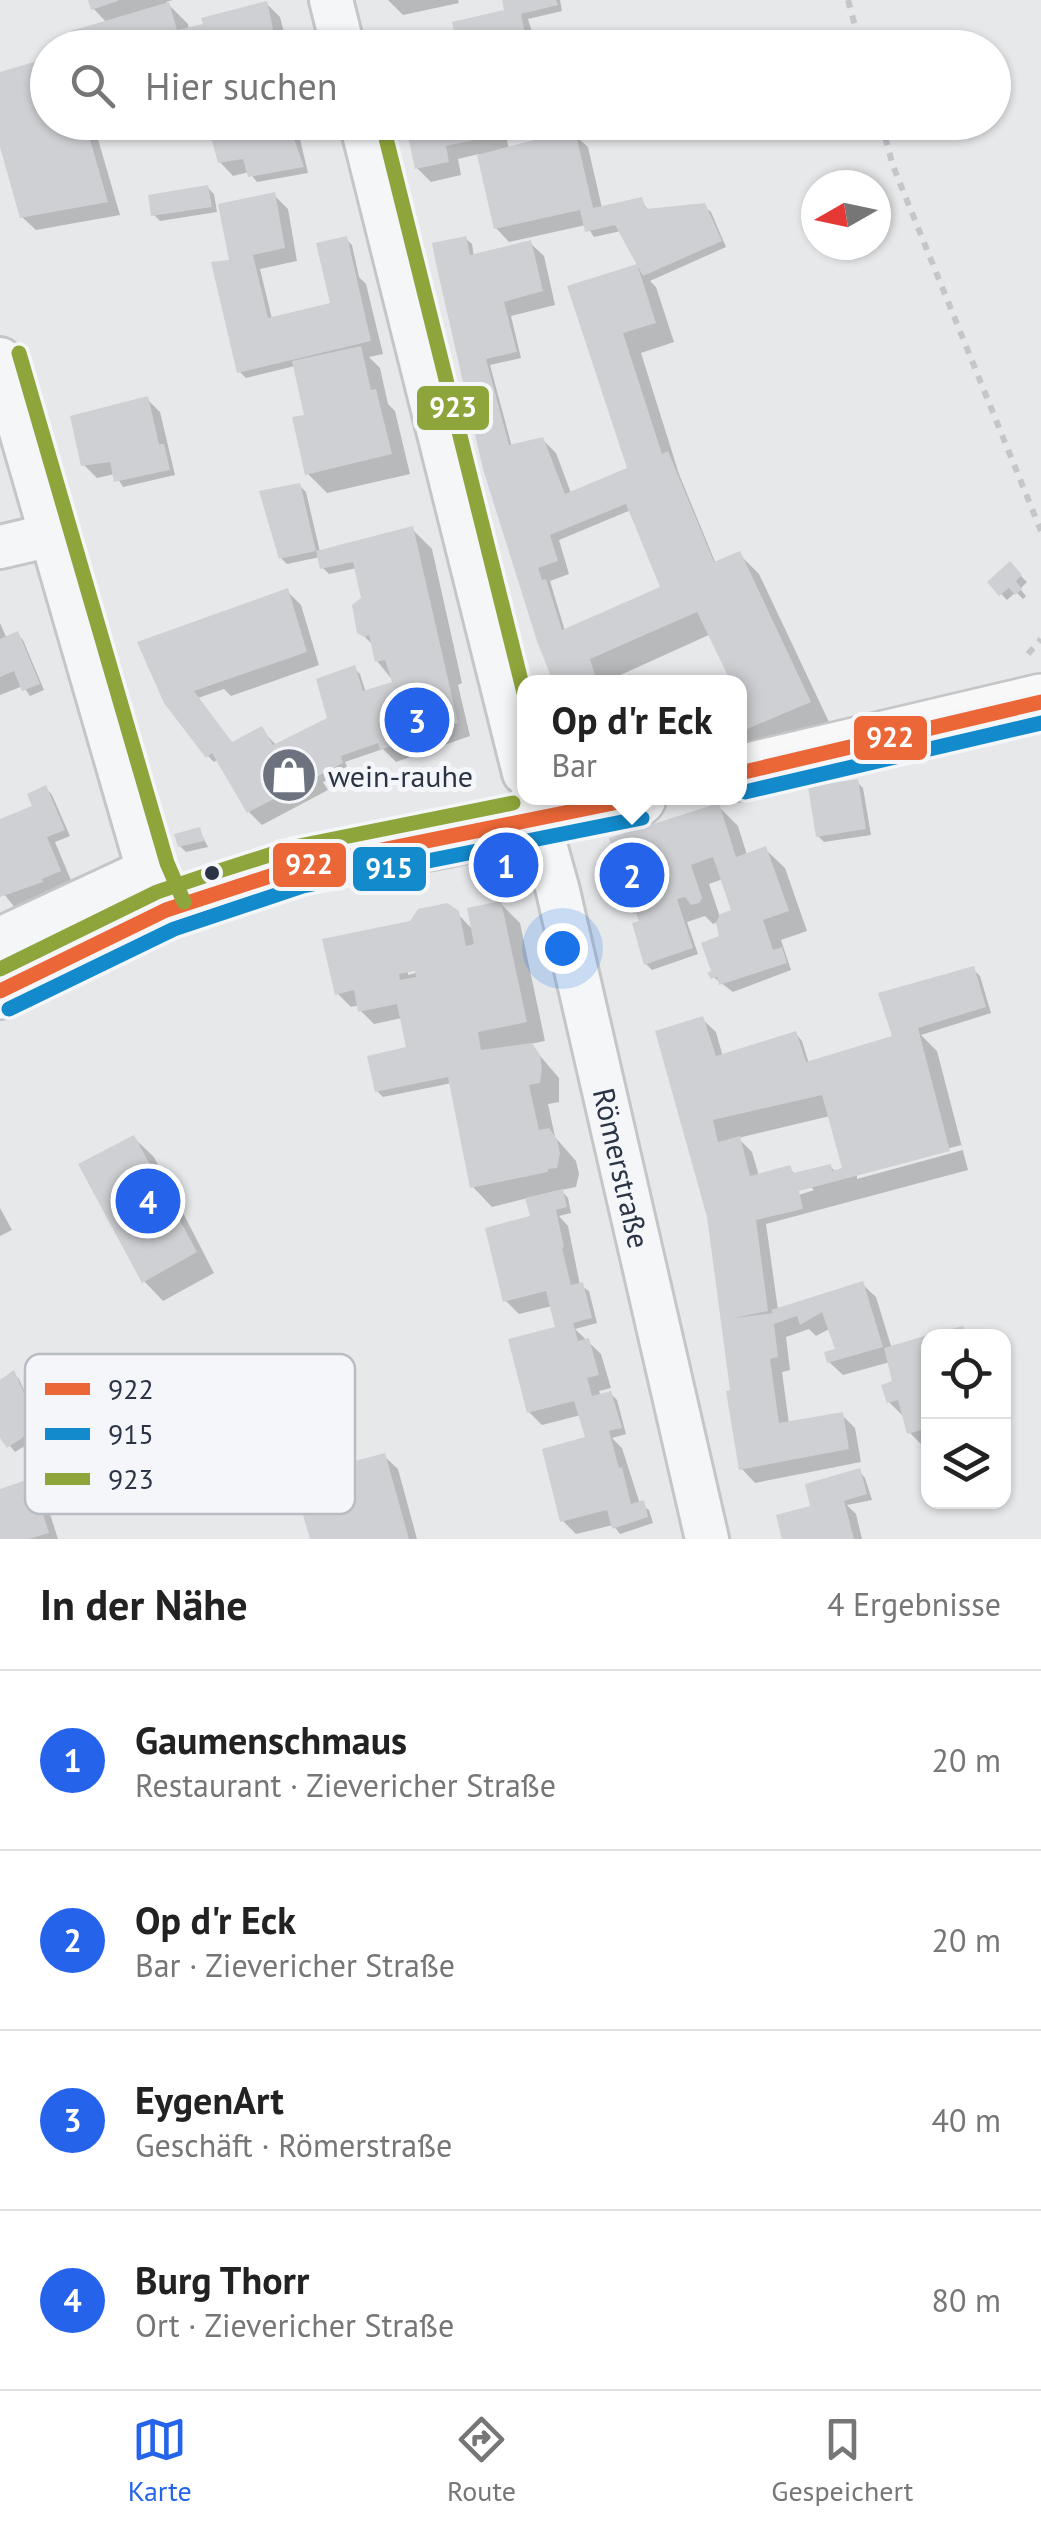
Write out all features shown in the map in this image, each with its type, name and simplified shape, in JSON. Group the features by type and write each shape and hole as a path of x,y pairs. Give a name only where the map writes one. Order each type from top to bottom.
{"street":[{"path":"331,0 338,30"},
{"name":"Römerstraße","path":"366,140 517,741"},
{"path":"0,359 157,890"},
{"path":"0,547 52,534"},
{"path":"747,771 1041,702"},
{"path":"0,939 157,890 298,866 517,801"},
{"name":"Römerstraße","path":"533,805 562,910 707,1539"},
{"path":"0,991 157,890"}],"path":[{"path":"848,0 856,30"},
{"path":"886,140 893,166 1041,530"}],"building":[{"path":"88,0 118,0 118,1 91,10"},
{"path":"502,0 556,0 558,5 521,14 524,30 454,30 452,22 504,10"},
{"path":"267,1 273,30 177,30 203,24 201,18"},
{"path":"169,2 177,30 74,30"},
{"path":"30,63 30,140 90,140 108,202 20,218 0,147 0,72"},
{"path":"212,140 294,140 304,167 248,177 243,159 218,163"},
{"path":"409,140 474,140 446,146 449,162 415,169"},
{"path":"534,140 577,140 593,208 642,197 646,209 705,203 722,241 643,276 615,225 585,232 580,210 494,229 477,155"},
{"path":"208,185 212,207 151,216 148,195"},
{"path":"275,192 285,248 253,255 268,318 330,303 316,243 347,236 371,341 237,373 211,262 229,260 218,204"},
{"path":"466,236 470,255 531,240 543,291 504,302 517,352 486,359 509,445 543,437 565,494 627,468 567,286 637,264 656,323 623,333 662,454 668,451 714,562 740,551 811,702 747,729 747,675 728,675 697,612 590,659 595,675 550,675 483,469 432,243","holes":["626,504 660,587 562,630 546,579 542,580 538,568 558,561 550,535"]},
{"path":"361,346 392,454 305,475 292,417 304,415 292,361"},
{"path":"148,396 159,444 164,444 170,470 114,482 110,462 81,466 70,416"},
{"path":"300,483 316,551 279,559 259,491"},
{"path":"413,526 458,723 380,750 378,743 341,756 343,763 247,813 212,753 206,758 164,703 137,642 288,588 307,652 194,691 232,742 262,726 273,745 327,718 316,679 355,665 363,691 392,682 385,660 375,662 369,635 357,633 352,605 361,598 353,562 320,569 316,551"},
{"path":"1010,561 1022,575 1016,581 1022,589 1015,595 1009,588 999,596 987,582"},
{"path":"18,631 40,684 22,691 14,671 0,677 0,639"},
{"path":"858,779 866,829 816,837 808,787"},
{"path":"46,785 65,830 47,837 61,871 42,879 43,882 0,897 0,819 32,806 27,794"},
{"path":"720,805 736,857 766,846 789,911 763,920 773,950 782,947 787,963 719,985 717,977 711,979 701,943 719,936 716,923 720,914 731,910 713,857 691,865 702,898 699,903 691,905 685,897 677,899 693,948 644,965 632,923 639,921 633,914 609,838"},
{"path":"200,827 204,841 178,847 174,834"},
{"path":"501,901 527,1022 478,1032 481,1050 532,1043 540,1055 542,1069 540,1083 529,1085 539,1130 549,1128 560,1153 557,1168 548,1172 470,1188 448,1077 375,1092 367,1056 406,1047 397,1004 358,1012 354,990 335,995 322,939 410,921 418,909 447,903 459,911 466,946 474,944 467,908","holes":["415,971 416,977 400,980 399,974"]},
{"path":"974,966 986,1007 918,1028 950,1151 799,1191 803,1209 756,1220 768,1311 734,1318 773,1313 771,1310 863,1281 883,1347 827,1363 824,1352 835,1349 822,1312 800,1325 797,1316 774,1324 778,1357 770,1359 779,1423 843,1412 849,1449 739,1470 707,1217 655,1031 703,1016 716,1056 796,1031 806,1062 892,1036 878,993","holes":["822,1095 842,1168 832,1171 831,1164 793,1173 790,1165 750,1176 740,1136 718,1142 713,1120"]},
{"path":"134,1135 197,1252 142,1283 78,1164"},
{"path":"563,1189 567,1207 556,1210 562,1248 571,1285 583,1282 592,1318 573,1323 578,1341 589,1338 599,1375 587,1378 592,1396 611,1391 622,1428 609,1431 619,1468 622,1467 631,1504 644,1500 648,1517 612,1529 607,1510 560,1522 542,1449 585,1437 574,1401 527,1413 508,1339 555,1327 546,1291 503,1302 485,1228 530,1216 525,1198"},
{"path":"921,1337 921,1430 907,1434 898,1400 887,1403 881,1385 892,1381 884,1348"},
{"path":"14,1370 25,1395 25,1436 7,1448 0,1438 0,1380"},
{"path":"385,1453 409,1539 310,1539 303,1514 355,1514 355,1461"},
{"path":"860,1468 867,1494 844,1501 854,1539 782,1539 776,1515 810,1506 805,1484"},
{"path":"25,1480 25,1514 43,1514 49,1533 29,1539 0,1539 0,1489"}],"transit line":[{"name":"923","path":"386,140 520,675"},
{"name":"923","path":"19,353 167,863 184,902"},
{"name":"922","path":"747,771 1041,702"},
{"name":"915","path":"747,792 1041,723"},
{"name":"923","path":"0,969 157,892 222,870 294,847 513,803"},
{"name":"922","path":"0,991 166,910 298,867 604,805"},
{"name":"915","path":"9,1009 174,929 303,886 642,818"}],"place":[{"name":"EygenArt","path":"417,720"},
{"name":"wein-rauhe","path":"289,775"},
{"name":"Gaumenschmaus","path":"506,865"},
{"name":"Op d'r Eck","path":"632,875"},
{"name":"Burg Thorr","path":"148,1201"}]}
